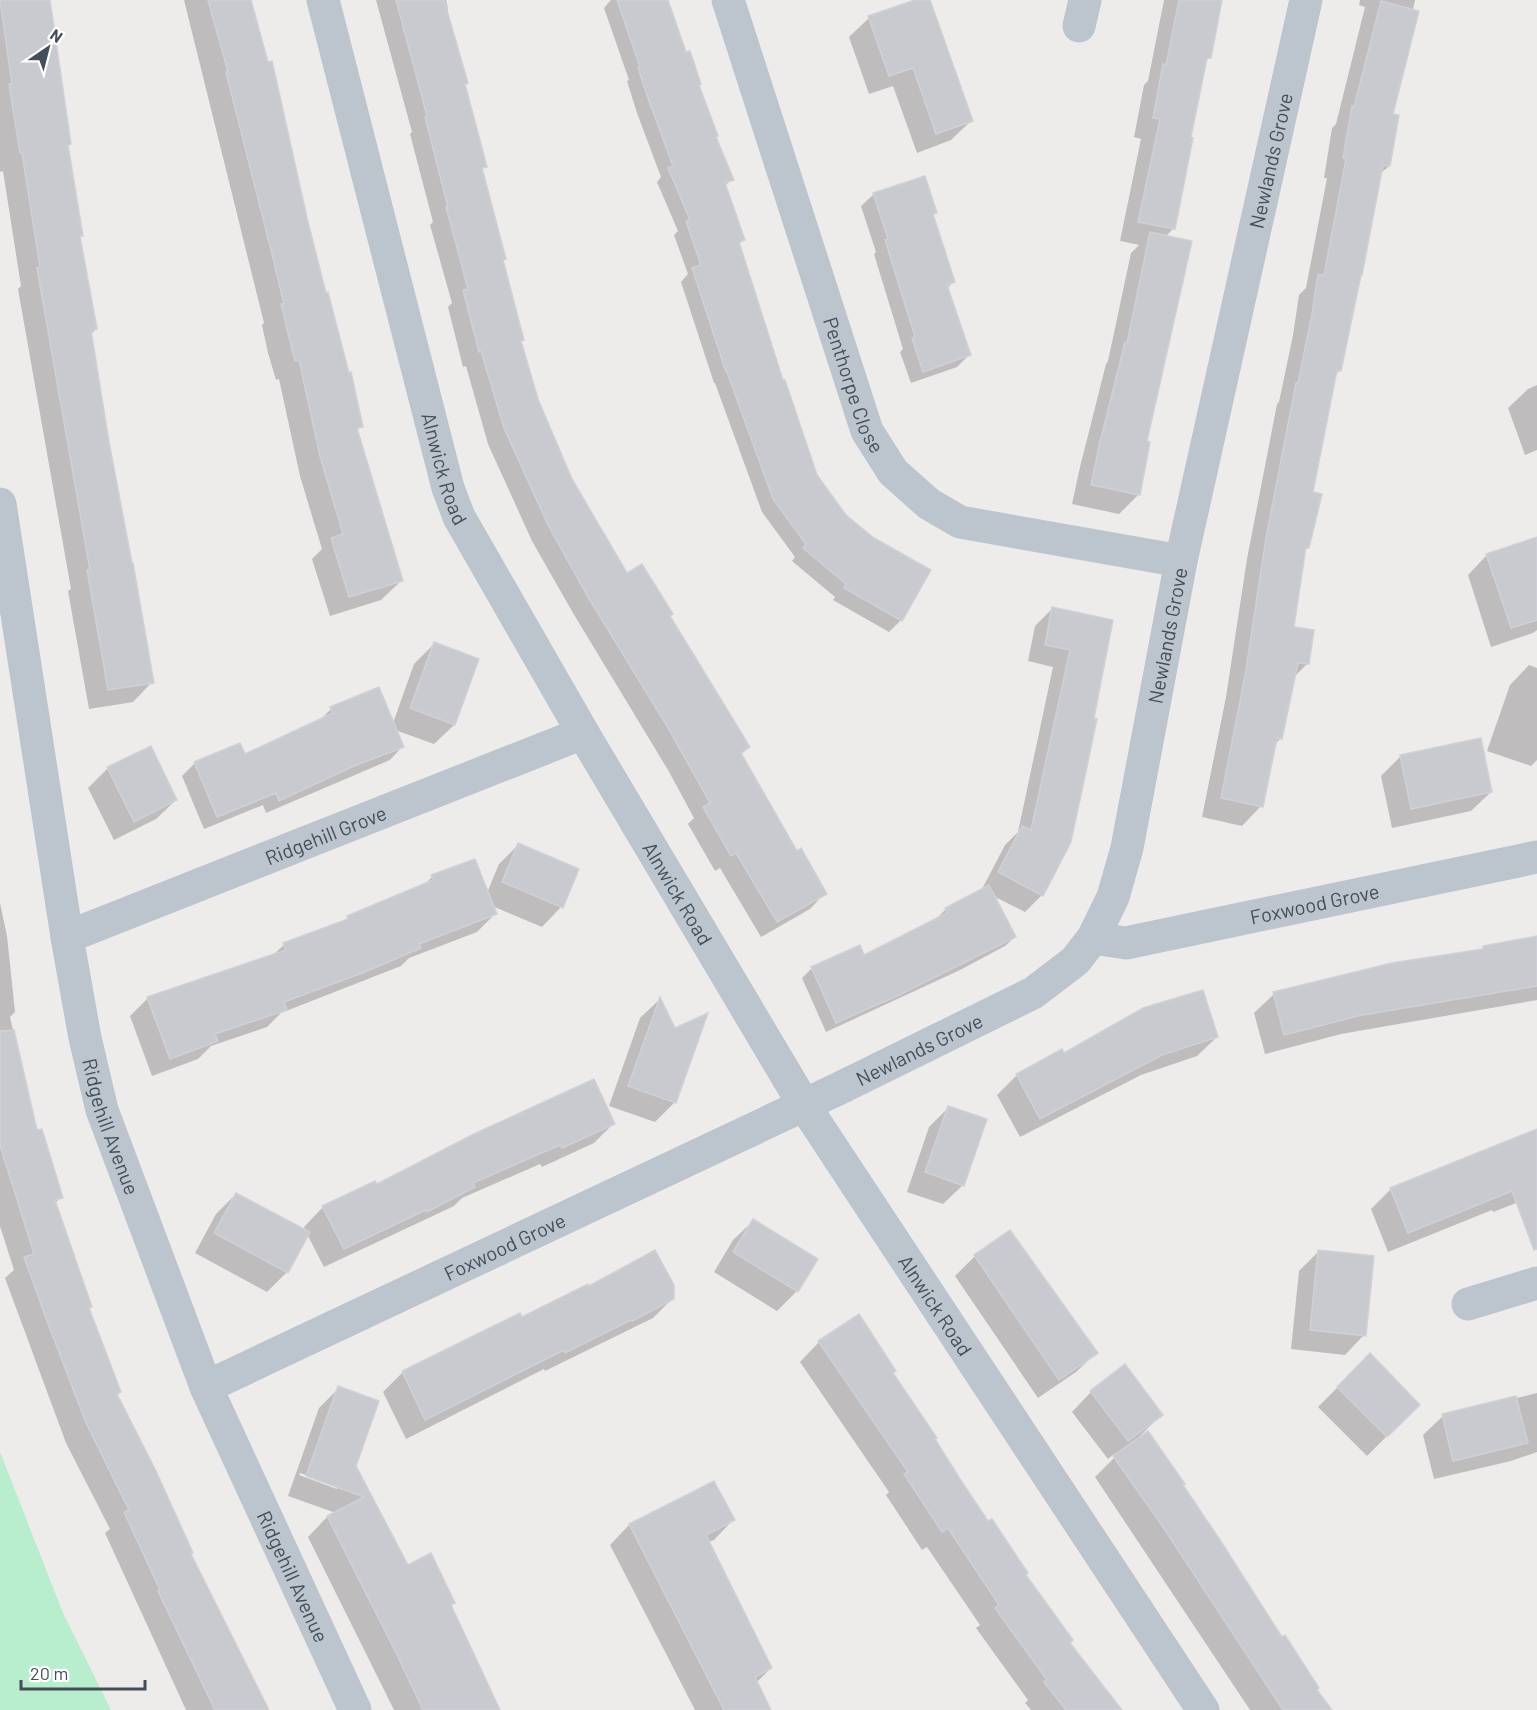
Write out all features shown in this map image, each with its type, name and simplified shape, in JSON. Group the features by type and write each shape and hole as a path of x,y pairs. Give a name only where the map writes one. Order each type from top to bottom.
{"street":[{"name":"Alnwick Road","path":"323,0 448,488 459,517 583,733 804,1105 1203,1710"},
{"name":"Penthorpe Close","path":"728,0 867,431 892,472 930,504 960,522 1181,561"},
{"name":"Newlands Grove","path":"804,1105 1033,993 1075,961 1093,938 1113,897 1127,848 1181,561 1306,0"},
{"name":"Ridgehill Avenue","path":"0,504 67,937 85,1038 102,1110 206,1387 355,1710"},
{"name":"Ridgehill Grove","path":"67,937 583,733"},
{"name":"Foxwood Grove","path":"1093,938 1126,943 1537,857"},
{"name":"Foxwood Grove","path":"206,1387 804,1105"},
{"path":"1468,1304 1537,1283"}],"green space":[{"path":"0,1452 63,1613 111,1710 0,1710"}],"building":[{"path":"0,0 50,0 71,144 68,145 83,236 80,236 97,329 91,330 109,442 154,683 108,690 87,570 90,570 37,268 40,267 9,84 12,84"},
{"path":"208,0 251,0 268,62 272,61 326,293 328,292 349,373 351,372 363,427 357,428 403,581 349,597 331,538 343,534 320,456 299,360 295,361 273,258 226,72 228,72"},
{"path":"396,0 444,0 468,83 465,84 487,167 482,168 506,259 503,260 524,340 521,341 538,399 572,479 627,573 642,564 673,614 670,616 750,747 741,753 797,851 801,848 827,894 777,922 736,853 731,856 703,807 710,803 548,525 504,428 481,351 479,352 463,290 468,289 446,207 448,207 425,117 427,116"},
{"path":"617,0 668,0 686,52 690,51 701,84 699,85 718,136 716,137 734,180 725,183 745,240 739,242 783,380 785,380 817,475 846,515 874,538 931,570 902,621 844,588 846,584 803,548 806,544 773,499 726,372 692,268 701,265 686,221 690,220 668,168 673,166 649,101"},
{"path":"915,0 930,0 973,121 936,134 913,68 889,76 868,16"},
{"path":"1179,0 1222,0 1211,58 1207,58 1175,229 1138,222 1160,119 1153,118 1163,64 1166,65"},
{"path":"1381,1 1419,11 1393,114 1399,115 1390,166 1383,165 1362,275 1341,371 1337,370 1313,492 1322,494 1309,548 1306,547 1294,627 1314,630 1309,664 1298,663 1282,739 1277,738 1263,807 1221,798 1245,676 1266,538 1296,383 1298,383 1312,314 1318,274 1324,275 1346,159 1343,158 1352,106 1354,107"},
{"path":"925,176 937,213 933,214 955,282 947,285 971,355 923,372 912,338 915,337 885,240 888,239 873,193"},
{"path":"1150,232 1192,241 1147,441 1150,442 1140,495 1091,485 1125,342 1127,343"},
{"path":"1537,537 1537,620 1511,628 1486,554"},
{"path":"1052,607 1113,620 1094,718 1097,719 1071,842 1043,896 998,872 1022,826 1031,830 1070,650 1045,645"},
{"path":"434,642 479,659 455,725 410,708"},
{"path":"379,687 404,747 354,766 279,801 276,793 217,817 194,762 240,743 245,754 333,713 330,707"},
{"path":"1481,738 1492,792 1411,809 1400,755"},
{"path":"151,746 177,800 134,822 107,767"},
{"path":"518,843 579,869 563,908 502,882"},
{"path":"475,859 497,914 419,944 421,948 365,972 284,1002 287,1010 215,1034 218,1041 170,1059 147,997 286,950 283,943 348,919 347,916 433,880 431,875"},
{"path":"989,885 1016,937 899,995 836,1023 811,967 860,945 864,955 947,913 945,908"},
{"path":"1537,936 1537,986 1362,1015 1284,1035 1273,992 1392,963 1483,949 1483,946"},
{"path":"1203,990 1218,1037 1162,1055 1040,1119 1016,1074 1062,1049 1064,1053 1143,1008"},
{"path":"660,997 675,1028 708,1013 676,1103 628,1086"},
{"path":"14,1030 37,1130 42,1129 63,1198 55,1200 92,1307 89,1308 121,1392 117,1394 156,1471 193,1553 191,1554 269,1710 215,1710 158,1591 160,1590 124,1512 129,1510 86,1423 47,1321 24,1257 34,1254 0,1145 0,1031"},
{"path":"594,1079 615,1124 562,1148 560,1145 473,1183 475,1187 427,1212 426,1210 344,1249 322,1206 375,1181 377,1184 474,1134"},
{"path":"948,1106 987,1119 964,1186 925,1172"},
{"path":"1537,1129 1537,1249 1534,1250 1512,1191 1408,1233 1390,1188"},
{"path":"236,1193 310,1232 288,1273 214,1233"},
{"path":"753,1219 818,1259 798,1292 733,1252"},
{"path":"1010,1230 1098,1353 1059,1380 974,1255"},
{"path":"655,1250 674,1285 674,1299 565,1353 564,1350 425,1420 402,1371 520,1313 522,1317 588,1284 589,1286"},
{"path":"1318,1250 1374,1256 1366,1336 1310,1330"},
{"path":"859,1314 896,1371 893,1373 937,1438 935,1439 960,1479 988,1521 992,1519 1028,1573 1026,1575 1073,1640 1070,1643 1122,1710 1066,1710 1044,1682 1047,1680 995,1608 999,1605 948,1528 942,1532 904,1474 908,1472 818,1341"},
{"path":"1370,1353 1420,1405 1387,1437 1337,1387"},
{"path":"1125,1364 1163,1415 1128,1441 1090,1391"},
{"path":"338,1386 379,1401 356,1466 408,1565 431,1553 455,1603 451,1605 500,1710 423,1710 327,1516 364,1497 306,1476"},
{"path":"1516,1396 1528,1443 1453,1461 1442,1414"},
{"path":"1148,1431 1185,1484 1183,1485 1282,1637 1285,1635 1319,1688 1317,1690 1332,1710 1283,1710 1163,1527 1113,1456"},
{"path":"714,1481 735,1520 706,1535 772,1668 755,1677 771,1710 724,1710 629,1524"}]}
